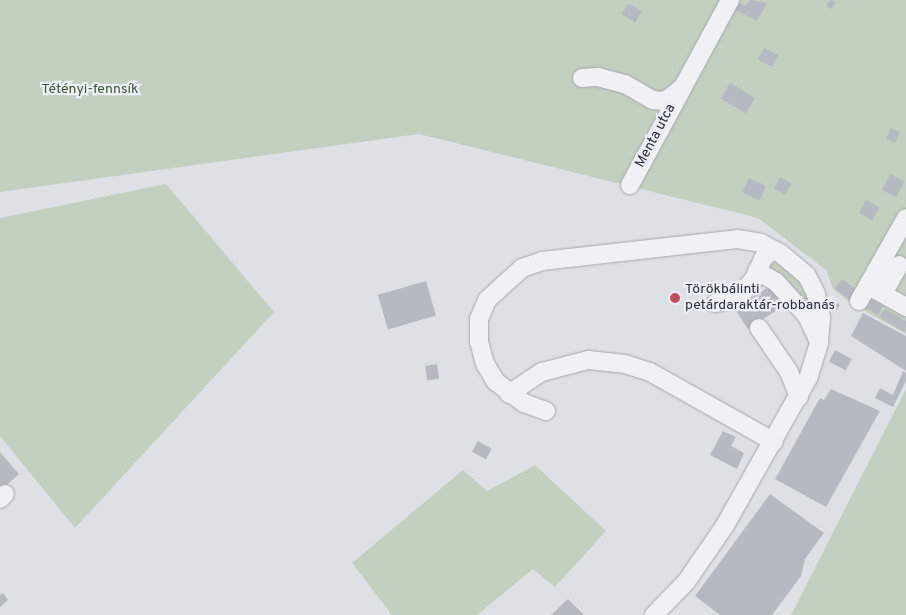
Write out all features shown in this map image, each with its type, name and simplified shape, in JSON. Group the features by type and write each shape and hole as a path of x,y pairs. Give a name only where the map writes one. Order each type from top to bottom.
{"street":[{"name":"Menta utca","path":"630,185 677,92 730,0"},
{"path":"582,78 598,77 625,84 653,100 663,101 677,92"},
{"path":"870,294 905,223"},
{"path":"546,412 509,394 496,382 485,364 479,342 479,319 487,300 522,268 542,262 737,239 761,243 793,261 807,276 816,294 821,318 819,343 799,397 724,527 686,582 654,615"},
{"path":"716,303 737,299 757,272 764,257 774,250"},
{"path":"870,294 899,265"},
{"path":"757,272 776,282 807,316 819,343"},
{"path":"870,294 906,307"},
{"path":"759,328 789,372 799,397"},
{"path":"509,394 542,372 588,360 625,364 650,372 774,442"}],"green space":[{"name":"Tétényi-fennsík","path":"0,0 906,0 906,334 849,302 833,289 826,270 758,218 419,134 0,192"},
{"path":"166,184 274,312 75,528 0,436 0,218"},
{"path":"777,261 801,277 809,300 806,304 768,271 768,266"},
{"path":"906,389 906,615 791,615"},
{"path":"535,465 606,531 555,587 533,569 477,615 392,615 352,563 463,470 487,491"}],"building":[{"path":"750,0 767,3 757,21 735,10 739,3 746,6"},
{"path":"830,0 836,2 832,9 826,6"},
{"path":"628,3 642,11 635,22 622,14"},
{"path":"764,48 778,55 772,67 758,60"},
{"path":"730,83 755,98 746,113 721,98"},
{"path":"891,128 900,132 895,143 886,139"},
{"path":"890,174 904,181 896,197 882,190"},
{"path":"780,177 792,183 786,194 774,189"},
{"path":"749,178 766,186 759,201 742,193"},
{"path":"866,200 879,207 872,220 859,213"},
{"path":"842,279 857,290 850,300 835,289"},
{"path":"426,281 436,316 388,329 378,295"},
{"path":"770,286 783,306 748,329 735,309"},
{"path":"869,298 883,305 878,315 864,308"},
{"path":"834,300 840,305 837,310 830,305"},
{"path":"885,309 906,321 905,332 879,317"},
{"path":"863,313 906,336 906,371 851,336"},
{"path":"835,350 852,359 846,370 829,361"},
{"path":"437,364 439,379 427,381 425,366"},
{"path":"903,371 906,373 906,381 893,407 875,398 880,388 893,395"},
{"path":"831,389 880,411 826,507 775,479 820,398 824,400"},
{"path":"723,431 736,437 731,446 744,453 737,469 710,455"},
{"path":"478,441 492,449 486,459 472,451"},
{"path":"0,452 19,474 0,491"},
{"path":"770,494 824,533 805,559 801,576 772,615 720,615 695,596"},
{"path":"3,593 8,600 0,607 0,595"},
{"path":"568,599 584,615 551,615"}],"place":[{"name":"Törökbálinti petárdaraktár-robbanás","path":"675,298"}]}
